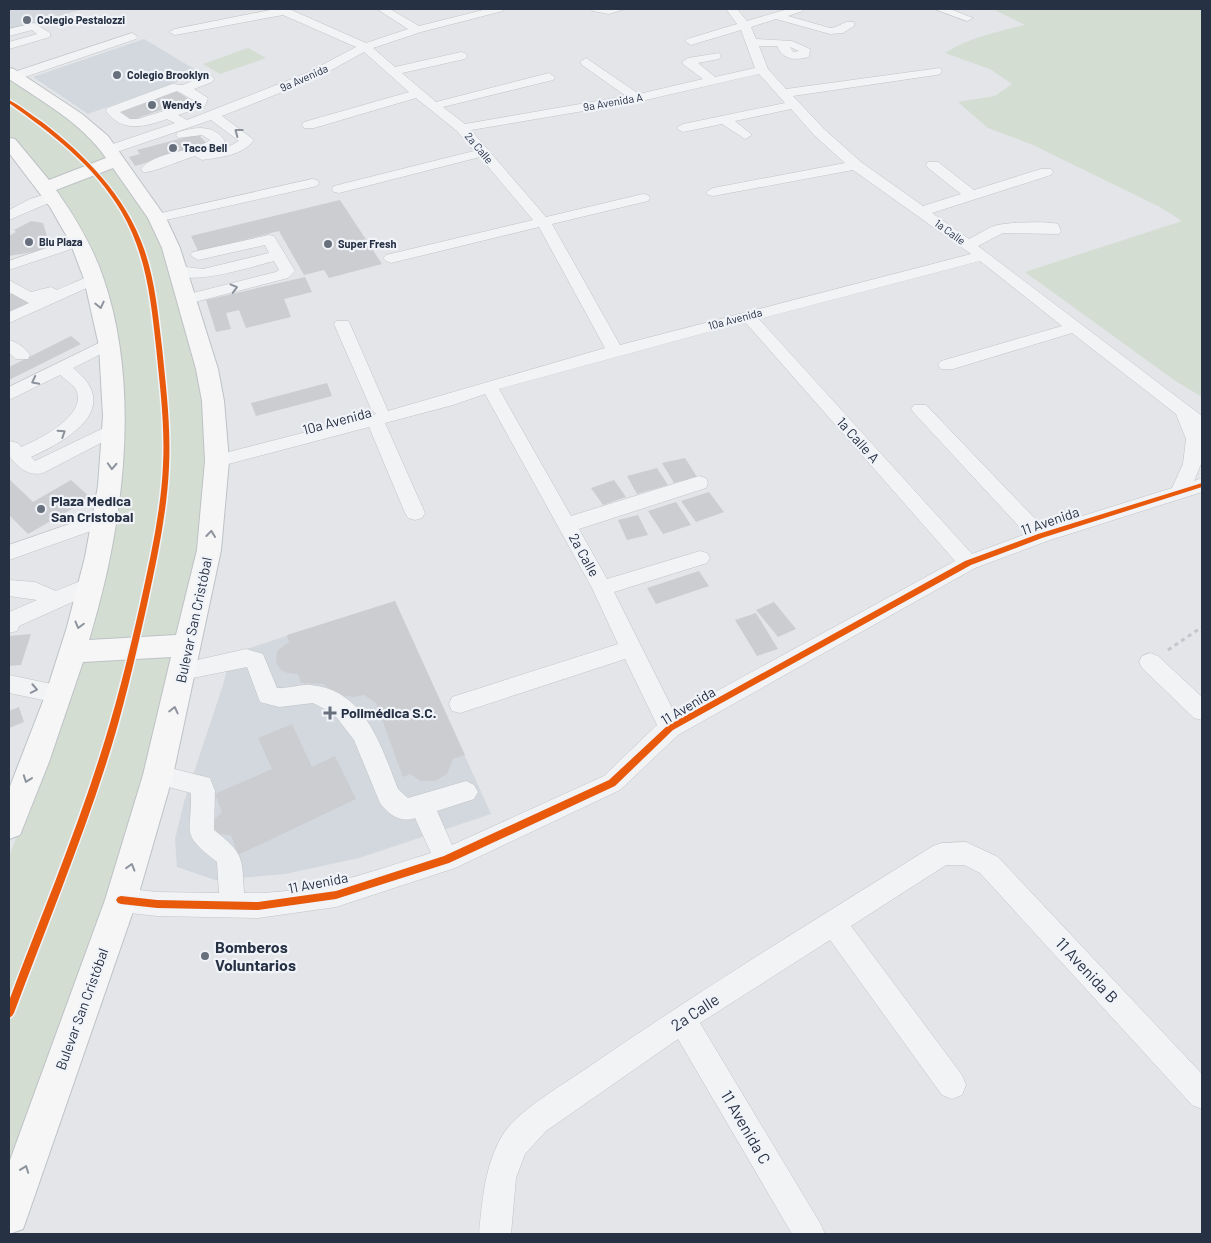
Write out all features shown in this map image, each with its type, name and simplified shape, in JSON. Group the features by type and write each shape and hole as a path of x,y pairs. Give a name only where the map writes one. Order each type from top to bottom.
{"main road":[{"name":"Bulevar San Cristóbal","path":"9,1215 121,900 158,775 209,550 217,461 207,369 187,299 171,248 127,160 76,117 12,74"},
{"path":"12,150 50,192 80,247 93,276 109,343 114,429 111,476 90,585 72,652 58,694 12,811"},
{"path":"50,192 127,160"},
{"path":"72,652 188,645"}],"street":[{"path":"382,9 417,30"},
{"name":"9a Avenida","path":"127,160 185,124 311,76 365,48 417,30 499,9"},
{"path":"597,9 604,11 620,9"},
{"name":"1a Calle","path":"731,9 745,26 762,70 819,132 856,164 968,245 1202,425"},
{"path":"692,41 799,9"},
{"path":"940,9 967,18"},
{"path":"175,32 283,10"},
{"name":"2a Calle","path":"283,10 365,48 462,128 481,153 544,223 615,351"},
{"path":"778,16 830,31 840,31 850,24"},
{"path":"9,33 34,26 46,35 9,46"},
{"path":"12,74 132,37"},
{"path":"753,43 782,43"},
{"path":"392,71 461,56"},
{"path":"713,81 688,62 715,56"},
{"path":"586,62 637,98"},
{"name":"9a Avenida A","path":"462,128 637,98 762,70"},
{"path":"684,128 724,119 789,99 936,71"},
{"path":"433,106 549,77"},
{"path":"184,89 208,80"},
{"path":"127,160 236,148 244,144 247,140 241,134 203,100 184,89 172,88 112,111 127,124 132,124 168,114 203,100"},
{"path":"309,124 419,94"},
{"path":"168,114 185,124"},
{"path":"724,119 745,135"},
{"path":"204,130 210,131 218,141 208,147 162,161 127,160 148,144 204,130"},
{"path":"339,189 481,153"},
{"path":"713,192 856,164"},
{"path":"933,165 973,196"},
{"path":"922,211 1046,172"},
{"path":"157,218 312,183"},
{"path":"9,216 50,192"},
{"path":"391,258 643,198"},
{"path":"968,245 1000,229 1039,228"},
{"path":"187,299 286,274 287,271 271,240 267,239 198,255"},
{"path":"80,247 11,275 29,298 93,276"},
{"path":"178,271 203,274 278,255"},
{"name":"10a Avenida","path":"215,433 231,441 252,444 447,401 489,386 615,351 982,256"},
{"path":"9,318 93,276"},
{"name":"1a Calle A","path":"748,316 968,563"},
{"path":"342,324 415,512"},
{"path":"947,365 1075,327"},
{"path":"9,394 109,343"},
{"path":"61,367 80,383 85,391 85,404 74,426 14,450 28,465 36,468 114,429"},
{"name":"2a Calle","path":"489,386 602,588 670,728"},
{"path":"920,410 1040,536"},
{"path":"1180,491 1192,464 1195,439 1184,412"},
{"name":"10a Avenida","path":"217,461 377,415"},
{"path":"567,524 579,522 699,483"},
{"name":"11 Avenida","path":"121,900 157,904 258,906 336,895 446,860 612,783 670,728 968,563 1040,536 1202,485"},
{"path":"9,552 104,520"},
{"path":"602,588 700,558"},
{"path":"9,622 90,585"},
{"path":"9,588 35,590 55,600"},
{"path":"460,704 631,648"},
{"path":"183,671 246,658 255,660 268,695 276,699 313,694 335,702 359,725 388,795 395,803 406,810 466,792"},
{"path":"1150,662 1202,711"},
{"path":"9,684 58,694"},
{"path":"158,775 202,785 204,794 200,816 202,835 227,855 230,864 232,905"},
{"path":"422,805 446,860"},
{"name":"2a Calle","path":"495,1234 501,1178 513,1145 536,1121 682,1019 942,854 966,853"},
{"name":"11 Avenida B","path":"966,853 989,865 1202,1095"},
{"path":"833,923 952,1086"},
{"name":"11 Avenida C","path":"682,1019 809,1234"}],"path":[{"path":"1150,662 1202,627"}],"shaded area":[{"name":"Colegio Pestalozzi","path":"9,9 83,9 9,30"},
{"path":"993,9 1202,9 1202,397 1174,380 1025,272 1182,221 1160,207 1033,145 988,128 958,102 995,96 1012,84 990,69 945,53 974,39 1025,25"},
{"name":"Colegio Brooklyn","path":"144,39 201,73 88,114 33,77"},
{"path":"248,48 266,58 220,74 203,64"},
{"path":"9,76 76,123 113,160 50,183 29,156 9,136"},
{"path":"115,164 162,241 196,356 207,422 208,489 181,640 81,644 117,341 53,187"},
{"name":"Polimédica S.C.","path":"395,601 491,814 359,858 285,874 215,880 177,867 175,839 184,802 223,685 231,654"},
{"path":"178,651 119,865 9,1177 9,856 41,776 77,656"}],"building":[{"name":"Wendy's","path":"175,90 190,100 129,121 115,111"},
{"name":"Taco Bell","path":"198,134 208,145 135,166 129,157 140,154 137,150"},
{"name":"Super Fresh","path":"340,200 382,264 329,278 324,270 304,275 279,231 198,251 191,236"},
{"name":"Blu Plaza","path":"31,221 43,223 51,249 9,256 9,236 16,232 14,230"},
{"path":"305,277 312,292 284,299 291,317 246,328 239,310 226,313 231,329 216,332 206,300"},
{"path":"14,292 30,302 9,313 9,295"},
{"path":"71,336 81,344 9,380 9,367"},
{"path":"327,383 332,396 256,416 251,403"},
{"path":"685,458 697,477 674,483 662,463"},
{"path":"657,468 668,485 637,494 627,476"},
{"name":"Plaza Medica San Cristobal","path":"9,479 33,502 71,480 91,498 28,534 9,515"},
{"path":"614,480 626,497 603,505 591,488"},
{"path":"709,492 724,512 696,522 681,501"},
{"path":"676,502 691,525 663,534 648,511"},
{"path":"638,515 648,535 627,540 618,520"},
{"path":"699,571 709,586 656,604 647,588"},
{"path":"395,601 465,755 453,759 447,774 435,781 421,781 410,774 403,777 376,703 364,695 354,697 338,695 323,684 301,683 298,674 287,673 280,669 276,663 277,651 289,642 287,635"},
{"path":"774,602 796,629 778,637 756,610"},
{"path":"756,613 778,649 757,656 735,620"},
{"path":"31,634 21,665 9,666 9,636"},
{"path":"19,707 24,722 9,728 9,711"},
{"path":"292,724 312,767 335,756 356,799 238,855 231,835 219,834 213,826 214,820 222,812 215,794 272,769 258,738"}],"cycle path":[{"path":"9,101 47,128 81,158 111,192 135,232 149,275 154,305 166,423 166,468 162,505 153,561 126,680 102,764 85,813 9,1013"},
{"path":"121,900 157,904 258,906 336,895 446,860 612,783 670,728 968,563 1040,536 1202,485"}],"place":[{"name":"Colegio Pestalozzi","path":"27,20"},
{"name":"Colegio Brooklyn","path":"117,75"},
{"name":"Wendy's","path":"152,105"},
{"name":"Taco Bell","path":"173,148"},
{"name":"Blu Plaza","path":"29,242"},
{"name":"Super Fresh","path":"328,244"},
{"name":"Plaza Medica San Cristobal","path":"41,509"},
{"name":"Polimédica S.C.","path":"330,713"},
{"name":"Bomberos Voluntarios","path":"205,956"}]}
